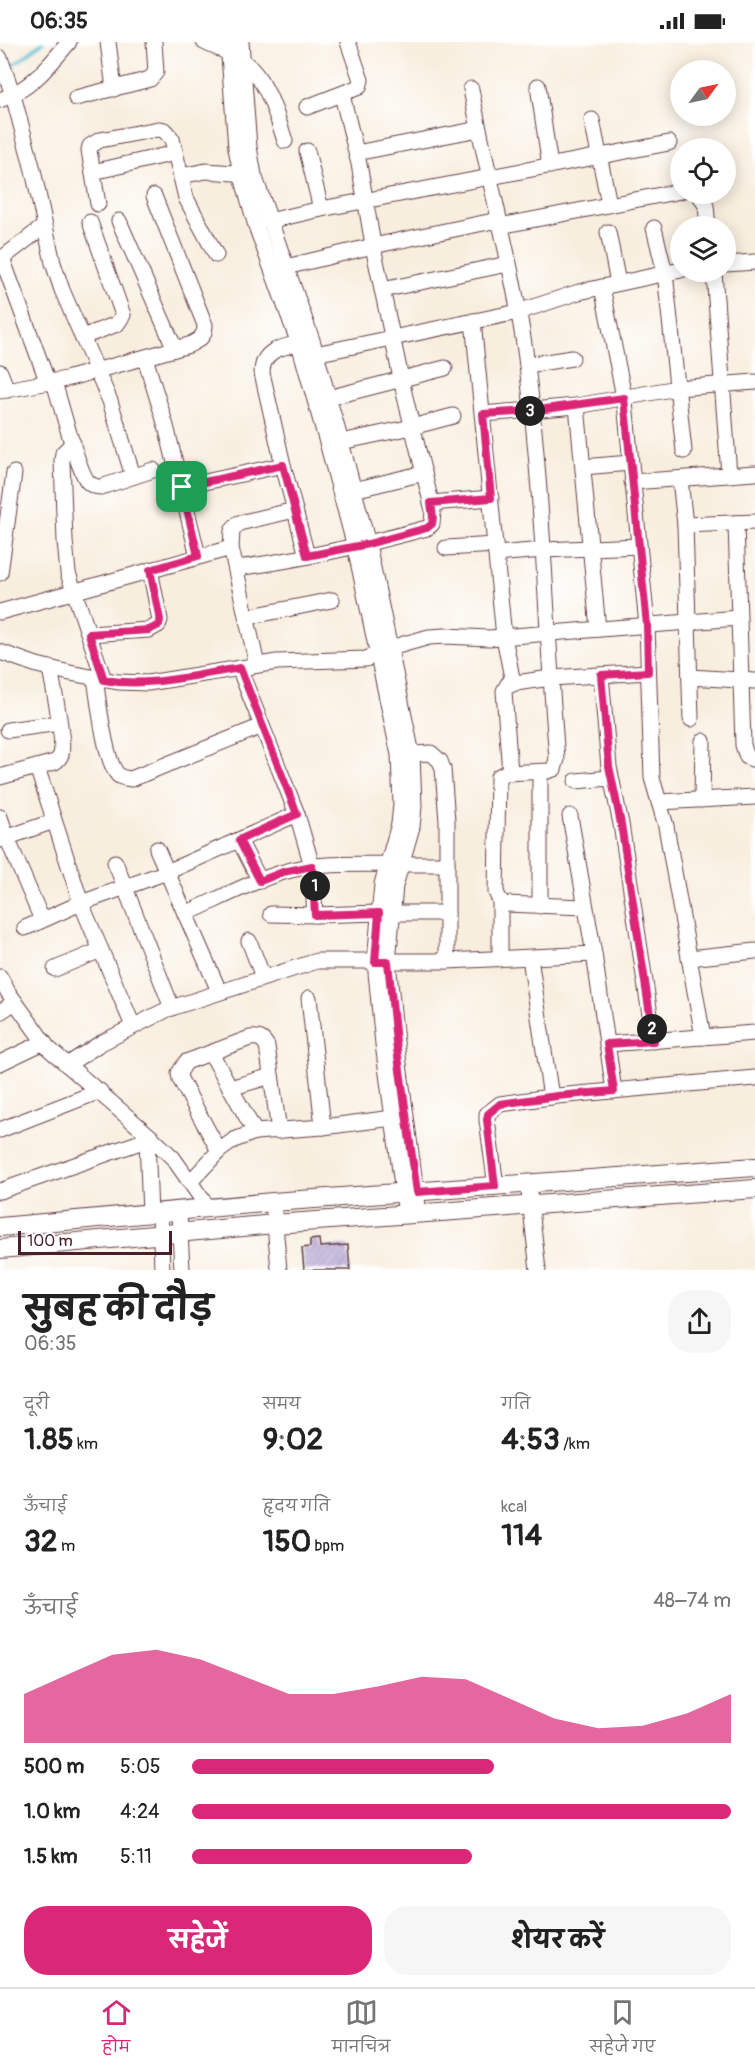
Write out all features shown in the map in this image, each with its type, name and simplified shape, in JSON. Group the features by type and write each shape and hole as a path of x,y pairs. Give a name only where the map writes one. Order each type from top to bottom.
{"main road":[{"path":"0,1227 273,1202 755,1167"},
{"path":"0,1249 275,1224 755,1189"}],"street":[{"path":"8,94 44,71 69,42"},
{"path":"108,42 114,89"},
{"path":"76,98 144,82 154,76 156,72 154,42"},
{"path":"204,42 235,48 268,93 285,141"},
{"path":"307,107 355,90 361,84 348,42"},
{"path":"235,48 236,148 269,221 286,267 309,346 361,545 384,651 412,754 414,806 412,827 382,884 386,913 381,962 393,1118 410,1193"},
{"path":"0,58 8,94 33,170 43,226 53,263 82,338 117,418 133,476"},
{"path":"538,86 550,166"},
{"path":"471,89 518,312 526,365 544,550 557,759 554,769 540,773 501,774 497,782 496,892 505,904 585,907"},
{"path":"236,568 281,562 361,545 427,528 432,524 431,503 401,379 373,246 366,201 342,95"},
{"path":"592,120 609,204"},
{"path":"98,204 88,150 93,143 158,129 164,130 172,139 186,198 216,255"},
{"path":"356,153 478,129"},
{"path":"269,221 490,176 669,143"},
{"path":"307,151 321,209"},
{"path":"93,172 175,153"},
{"path":"181,176 206,171 247,174"},
{"path":"247,174 256,226 309,346 328,398 354,490 361,545"},
{"path":"286,267 373,246 670,193"},
{"path":"0,372 3,391 97,371 189,345 201,339 205,333 205,325 154,196"},
{"path":"120,221 175,349"},
{"path":"82,338 117,324 123,315 90,222"},
{"path":"43,226 1,259 51,382 86,479 94,487 101,487 153,471"},
{"path":"654,228 665,273 684,451"},
{"path":"608,231 618,283"},
{"path":"736,263 755,262"},
{"path":"382,290 508,264"},
{"path":"307,556 262,373 262,364 271,352 392,336 518,312 579,292 670,272"},
{"path":"715,282 729,475"},
{"path":"602,287 624,398 647,625 652,778 666,826 703,1037"},
{"path":"473,321 504,637 512,684"},
{"path":"145,358 166,426 198,556"},
{"path":"526,365 572,358"},
{"path":"328,398 445,368"},
{"path":"483,414 578,405 676,388 755,382"},
{"path":"578,405 598,629"},
{"path":"341,442 453,416"},
{"path":"73,443 63,453 62,461 66,559 100,679 106,743 118,776 131,779 262,726"},
{"path":"583,467 630,463"},
{"path":"182,487 283,465"},
{"path":"354,490 424,472"},
{"path":"0,573 6,492 14,473"},
{"path":"632,482 755,473"},
{"path":"680,479 685,525 691,719"},
{"path":"431,503 491,498"},
{"path":"257,665 231,548 232,531 239,523 295,510"},
{"path":"685,525 755,522"},
{"path":"736,523 738,618 748,680 743,745 747,757 755,760"},
{"path":"446,548 544,550 639,546"},
{"path":"0,612 231,548"},
{"path":"89,634 149,630 159,625 150,570"},
{"path":"247,617 333,600"},
{"path":"0,652 50,668 100,679 148,683 277,662 356,661 429,637 489,638 738,618"},
{"path":"384,651 399,755 401,788 394,864"},
{"path":"0,777 37,768 55,762 59,758 61,753 59,723 50,668"},
{"path":"240,668 297,814 312,866 315,915"},
{"path":"510,773 505,687 551,678 648,672"},
{"path":"601,675 610,778 621,824 654,1041"},
{"path":"690,677 748,680"},
{"path":"8,730 59,723"},
{"path":"702,800 703,741"},
{"path":"412,754 431,753 440,761 443,769 447,821 447,961"},
{"path":"37,768 81,903 133,1026"},
{"path":"540,773 540,906"},
{"path":"576,781 610,778"},
{"path":"659,802 755,796"},
{"path":"25,928 81,903 166,872 297,814"},
{"path":"570,816 594,954 614,1091"},
{"path":"0,817 3,839 42,920"},
{"path":"3,839 54,821"},
{"path":"239,840 260,881"},
{"path":"157,849 219,991"},
{"path":"115,862 172,1008"},
{"path":"185,914 283,872 312,866 447,864"},
{"path":"500,959 501,901"},
{"path":"271,914 447,913"},
{"path":"249,941 262,977"},
{"path":"55,969 101,950"},
{"path":"689,958 755,951"},
{"path":"68,1065 101,1043 172,1008 317,961 447,961 594,954"},
{"path":"530,958 551,1097"},
{"path":"381,962 396,1042 412,1215"},
{"path":"0,977 44,1042 173,1158 209,1209"},
{"path":"309,998 323,1127"},
{"path":"0,1012 15,1002"},
{"path":"607,1044 755,1033"},
{"path":"219,1151 180,1079 179,1073 186,1062 257,1037 263,1039 267,1046 279,1131"},
{"path":"0,1063 44,1042"},
{"path":"211,1053 255,1132"},
{"path":"230,1088 271,1076"},
{"path":"495,1186 487,1120 488,1114 500,1104 755,1078"},
{"path":"0,1130 100,1092"},
{"path":"190,1182 219,1151 234,1140 255,1132 323,1127 393,1118"},
{"path":"0,1191 149,1138"},
{"path":"149,1138 162,1270"},
{"path":"528,1183 538,1270"},
{"path":"273,1202 279,1270"},
{"path":"179,1212 182,1270"}],"building":[{"path":"319,1239 320,1247 348,1245 350,1270 304,1270 302,1248 310,1247 310,1240"}],"waterway":[{"path":"7,67 19,61 43,42"}],"route":[{"path":"624,398 647,625 648,672 601,675 610,778 621,824 654,1041 607,1044 614,1091 500,1104 494,1108 488,1114 487,1120 495,1186 417,1192 396,1042 388,962 375,962 379,913 315,915 312,866 283,872 260,881 239,840 297,814 240,668 148,683 104,680 89,634 155,628 159,625 160,620 150,570 198,556 182,487 283,465 307,556 368,544 427,528 432,524 431,503 491,498 483,414 531,411 624,398"}]}
